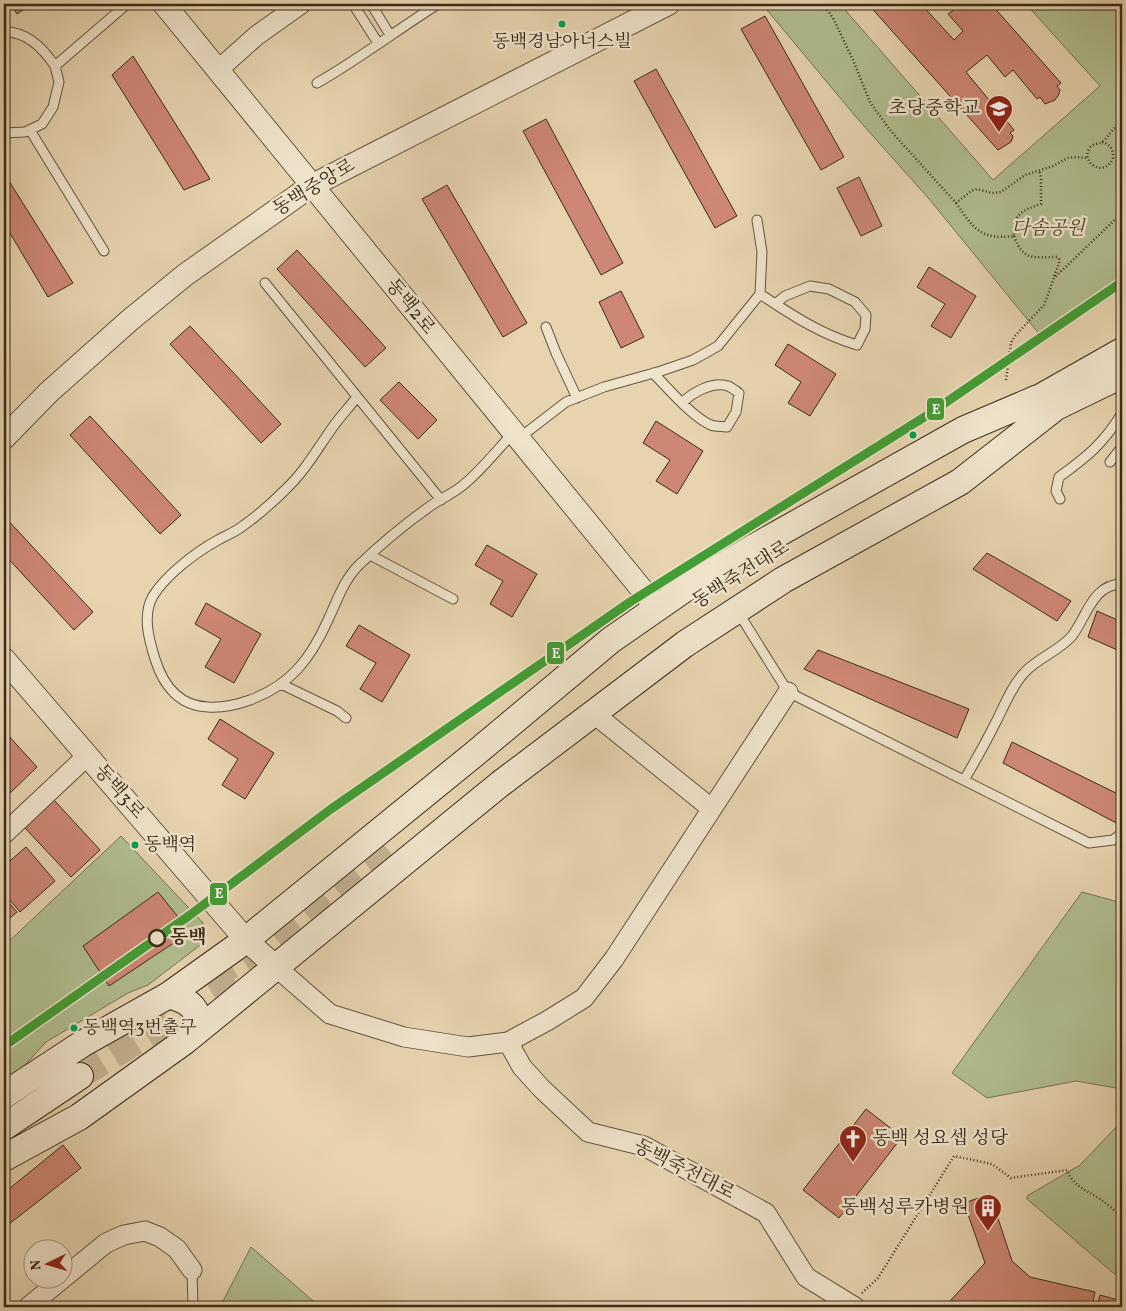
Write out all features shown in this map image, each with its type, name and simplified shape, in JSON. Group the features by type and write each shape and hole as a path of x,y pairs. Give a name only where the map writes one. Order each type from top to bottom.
{"main road":[{"name":"동백죽전대로","path":"392,851 626,648 723,584 1047,402 1122,350"},
{"name":"동백죽전대로","path":"1047,402 1122,375"},
{"path":"4,1095 82,1044 169,995 246,940 611,640 683,590 748,551 963,430 1047,402"},
{"path":"4,1158 79,1117 186,1041 500,784 685,644 784,580 960,482 1047,402"},
{"path":"331,872 318,899 321,910 331,916 347,909"},
{"path":"169,995 187,1001 198,1014 200,1025 186,1041"},
{"path":"4,1107 78,1068 4,1127"}],"street":[{"name":"동백2로","path":"164,4 656,608"},
{"path":"218,70 256,36 301,4"},
{"name":"동백중앙로","path":"4,438 49,392 136,315 186,275 311,186 668,4"},
{"name":"동백3로","path":"4,660 246,940 276,967"},
{"path":"276,967 330,1014 404,1037 468,1047 508,1042 548,1021 584,998 614,959 788,692"},
{"path":"593,713 712,809"},
{"path":"4,834 88,755"},
{"name":"동백죽전대로","path":"508,1042 522,1067 542,1089 588,1132 644,1146 766,1213 806,1277 852,1306"},
{"path":"28,1307 106,1243 124,1235 145,1231 160,1237 177,1250 192,1270"}],"lane":[{"path":"55,66 127,4"},
{"path":"353,4 378,43"},
{"path":"371,4 390,35"},
{"path":"317,83 344,68 378,43 438,4"},
{"path":"4,32 11,31 24,35 46,53 55,66 59,82 53,107 42,124 24,132 4,134"},
{"path":"30,130 104,250"},
{"path":"357,397 287,488 239,529 199,552 178,569 152,598 149,608 148,634 158,668 168,687 182,700 192,705 217,708 238,704 275,690 308,657 318,642 344,584 358,566 423,512 464,485 515,436 566,402 604,387 693,360 718,346 760,294 762,252 756,220"},
{"path":"265,284 441,500"},
{"path":"760,294 775,304 792,315 834,338 857,345 865,330 866,314 855,302 829,289 810,286 785,296 775,304"},
{"path":"546,327 577,398"},
{"path":"653,373 682,403 693,413 712,425 727,427 736,412 739,393 727,386 708,386 691,394 682,403"},
{"path":"1060,499 1056,491 1058,477 1088,456 1112,430 1122,413"},
{"path":"1110,462 1122,447"},
{"path":"370,555 453,599"},
{"path":"964,780 981,752 1012,690 1024,672 1051,654 1071,636 1092,602 1104,588 1122,584"},
{"path":"737,610 788,692 1089,843 1113,840 1122,833"},
{"path":"281,684 337,711 346,718"},
{"path":"192,1270 194,1307"}],"path":[{"path":"823,4 833,18 870,102 890,130 981,233 988,237 1014,236"},
{"path":"1102,142 1114,128 1122,124"},
{"path":"1102,142 1109,145 1112,149 1112,162 1105,168 1092,165 1088,158 1091,146 1102,142"},
{"path":"956,203 970,191 977,189 1001,192 1010,187 1019,178 1053,166 1068,158 1088,158"},
{"path":"1006,380 1011,343 1014,337 1044,305 1060,259 1057,257 1032,258 1020,248 1014,236 1015,219 1021,212 1041,204 1041,177 1038,170"},
{"path":"1054,278 1122,213"},
{"path":"852,1306 878,1278 954,1156 992,1164 1011,1178 1067,1170 1074,1183 1100,1199 1122,1216"}],"green space":[{"name":"다솜공원","path":"762,4 840,4 993,180 1100,86 1026,4 1122,4 1122,278 1040,335 930,200 856,117"},
{"path":"121,836 203,923 203,943 148,985 128,993 46,1042 17,1074 4,1081 4,946"},
{"path":"1082,892 1122,903 1122,1089 1076,1081 987,1098 952,1073"},
{"path":"1122,1121 1122,1279 1027,1199 1027,1196 1080,1165"},
{"path":"251,1247 320,1307 220,1307"}],"building":[{"path":"11,4 32,4 17,14"},
{"path":"868,4 921,4 954,40 963,31 948,14 955,9 950,4 991,4 1061,83 1057,86 1060,90 1058,96 1055,100 1045,104 1040,97 1037,99 1013,70 1005,77 987,55 966,72 1014,130 1010,133 1013,136 1011,142 998,150"},
{"path":"765,16 844,157 821,170 741,29"},
{"path":"133,56 210,179 184,190 112,75"},
{"path":"656,69 737,216 715,228 634,81"},
{"path":"546,119 623,263 601,275 523,131"},
{"path":"4,173 73,283 48,297 4,223"},
{"path":"859,177 882,226 861,236 837,188"},
{"path":"447,185 527,323 503,337 422,199"},
{"path":"297,250 386,348 365,367 277,269"},
{"path":"929,267 976,296 951,338 931,326 945,304 917,287"},
{"path":"621,291 644,337 621,348 599,302"},
{"path":"190,326 281,424 261,443 170,344"},
{"path":"788,344 836,374 810,416 788,403 801,382 775,365"},
{"path":"399,382 437,420 418,439 380,400"},
{"path":"90,416 181,515 160,534 70,435"},
{"path":"656,421 703,451 677,494 656,481 670,460 643,443"},
{"path":"4,516 93,612 74,630 4,554"},
{"path":"487,545 537,574 512,617 490,604 503,581 475,565"},
{"path":"987,553 1071,601 1057,621 973,569"},
{"path":"206,603 261,634 234,683 205,667 221,639 195,624"},
{"path":"1097,611 1122,622 1122,652 1088,637"},
{"path":"359,625 410,655 382,702 360,689 376,663 346,646"},
{"path":"818,650 969,709 957,738 804,669"},
{"path":"220,719 274,753 245,799 222,785 238,759 208,739"},
{"path":"6,733 37,767 4,799 4,735"},
{"path":"1012,742 1122,796 1122,821 1120,825 1003,763"},
{"path":"54,800 100,850 71,877 25,828"},
{"path":"26,847 55,881 20,912 4,893 4,866"},
{"path":"158,892 190,932 109,986 83,946"},
{"path":"4,897 17,912 4,923"},
{"name":"동백 성요셉 성당","path":"866,1109 902,1137 839,1218 803,1190"},
{"path":"63,1145 81,1168 4,1228 4,1193"},
{"name":"동백성루카병원","path":"990,1194 1012,1261 1030,1277 1095,1292 1092,1307 956,1307 950,1301 985,1263 964,1203"},
{"path":"1100,1295 1122,1301 1122,1307 1097,1307"}],"tunnel":[{"path":"209,979 256,951 391,844"},
{"path":"80,1076 240,978"}],"transit line":[{"name":"E","path":"4,1046 190,915 331,809 630,602 926,416 1122,282"}],"place":[{"name":"동백경남아너스빌","path":"562,24"},
{"name":"초당중학교","path":"999,133"},
{"name":"동백역","path":"135,845"},
{"name":"동백","path":"157,938"},
{"name":"동백역3번출구","path":"74,1028"},
{"name":"동백 성요셉 성당","path":"853,1163"},
{"name":"동백성루카병원","path":"988,1232"}]}
